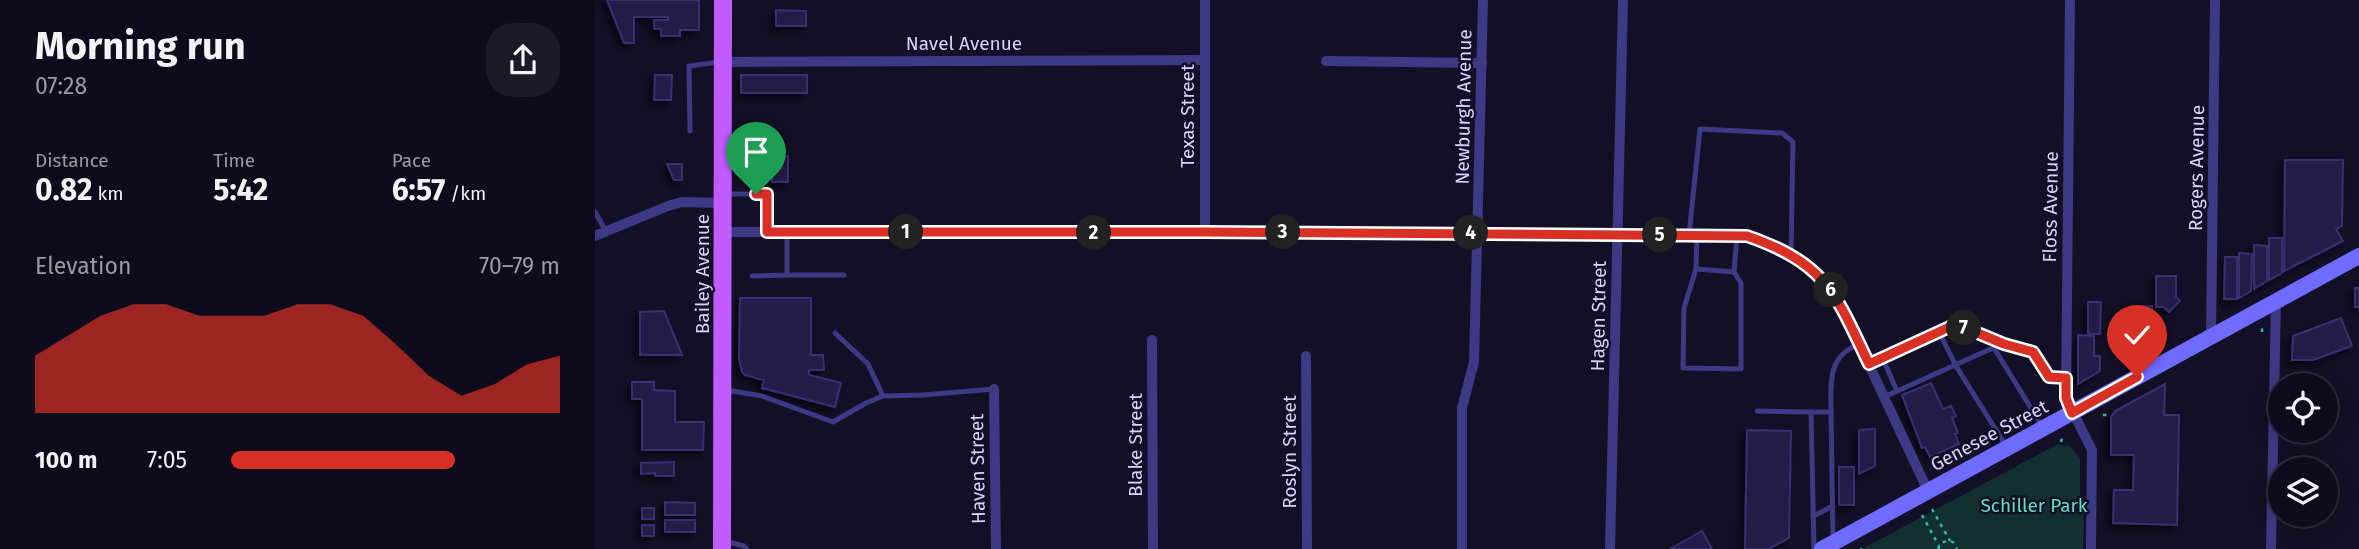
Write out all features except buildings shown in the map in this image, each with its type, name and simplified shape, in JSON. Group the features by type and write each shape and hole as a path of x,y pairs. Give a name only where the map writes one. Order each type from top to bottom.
{"main road":[{"name":"Bailey Avenue","path":"722,545 723,0"},
{"name":"Genesee Street","path":"1829,547 2359,256"}],"street":[{"name":"Texas Street","path":"1205,0 1205,232"},
{"name":"Newburgh Avenue","path":"1462,549 1462,408 1474,362 1483,0"},
{"name":"Hagen Street","path":"1610,549 1623,0"},
{"name":"Floss Avenue","path":"2070,0 2066,398 2092,450 2091,549"},
{"name":"Rogers Avenue","path":"2211,337 2215,0"},
{"name":"Navel Avenue","path":"723,62 1205,60"},
{"path":"1327,61 1482,63"},
{"path":"595,236 668,206 723,198"},
{"path":"723,232 1747,236 1791,254 1817,274 1841,304 1929,491"},
{"path":"2271,549 2276,301"},
{"name":"Blake Street","path":"1152,340 1153,549"},
{"name":"Roslyn Street","path":"1306,356 1307,549"},
{"name":"Haven Street","path":"993,389 996,549"}],"lane":[{"path":"690,131 689,66 723,62"},
{"path":"1737,235 1734,272 1741,283 1741,369 1683,368 1684,308 1696,269 1693,235 1700,129 1782,133 1793,142 1791,254"},
{"path":"723,158 756,158 756,194"},
{"path":"723,198 767,194 767,232"},
{"path":"595,212 606,232"},
{"path":"787,232 787,275"},
{"path":"1696,269 1734,272"},
{"path":"752,276 844,275"},
{"path":"1869,364 1956,324 2004,344 2033,352 2049,377 2066,378"},
{"path":"1939,332 1956,366 2008,448"},
{"path":"835,333 868,364 883,396"},
{"path":"1829,547 1833,506 1832,377 1836,362 1846,349 1859,344"},
{"path":"1884,397 2004,344"},
{"path":"1994,348 2043,429"},
{"path":"1882,357 1897,391"},
{"path":"722,390 762,397 833,422 866,402 883,396 993,389"},
{"path":"1758,411 1831,412"},
{"path":"1811,412 1814,549"},
{"path":"1813,516 1833,506"},
{"path":"722,545 745,548"}],"path":[{"path":"1933,509 1950,541"},
{"path":"1921,515 1939,547 1944,541 1950,541 1956,544 1957,549"}],"green space":[{"name":"Schiller Park","path":"2058,444 2070,446 2080,458 2080,512 2084,512 2083,549 1862,549"}],"route":[{"path":"756,194 767,194 767,232 1747,236 1791,254 1817,274 1841,304 1869,364 1956,324 2004,344 2033,352 2049,377 2066,378 2066,398 2072,413 2137,377"}]}
